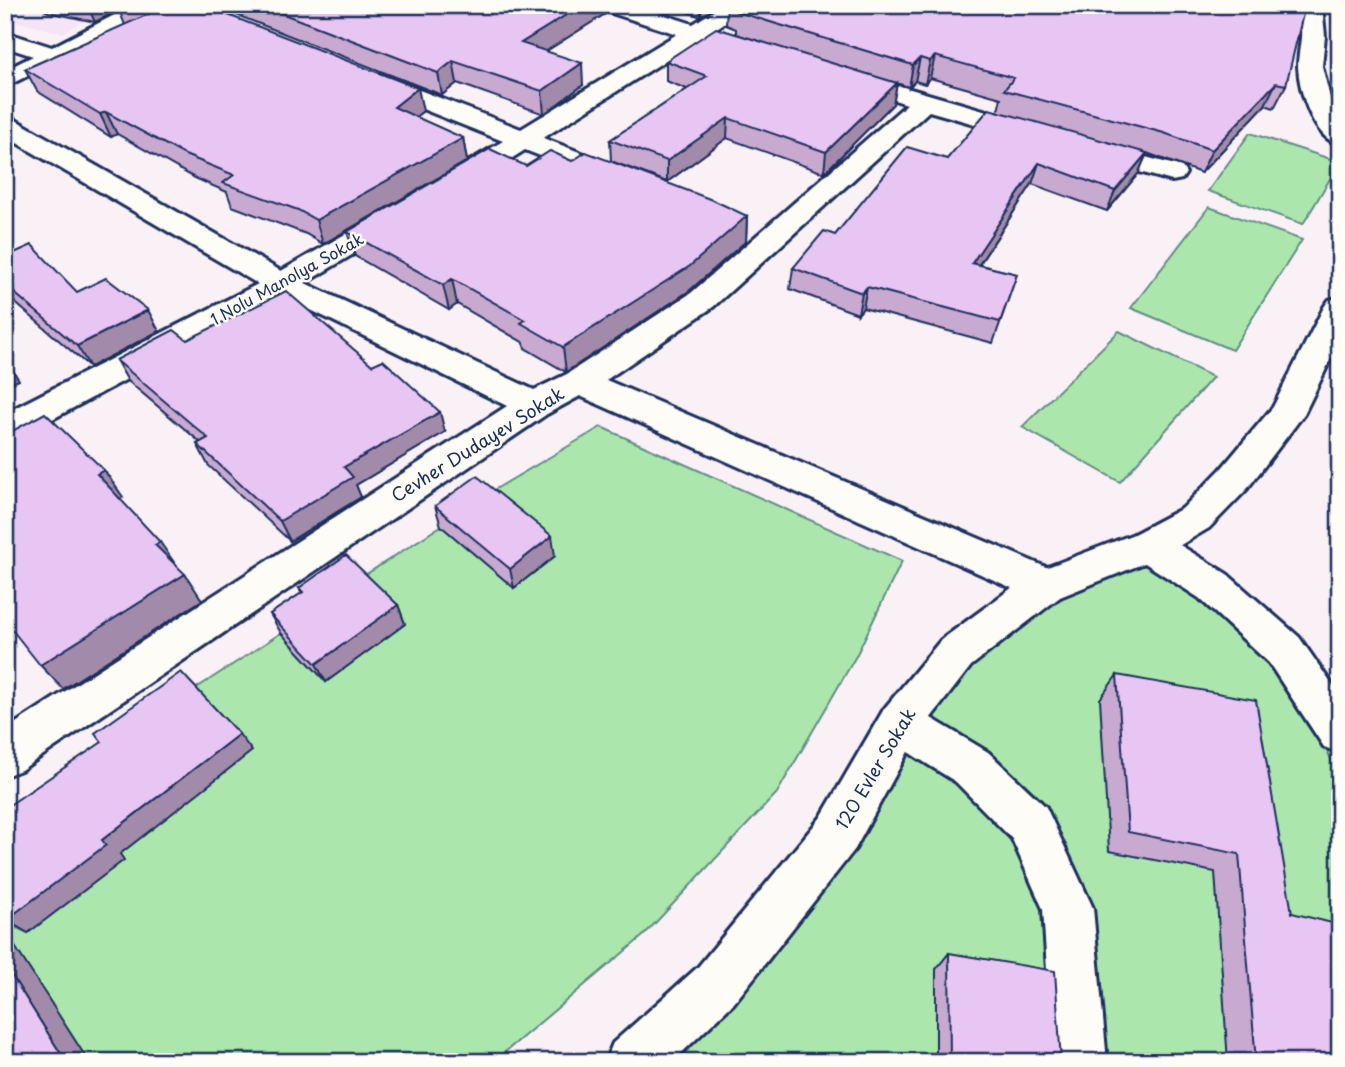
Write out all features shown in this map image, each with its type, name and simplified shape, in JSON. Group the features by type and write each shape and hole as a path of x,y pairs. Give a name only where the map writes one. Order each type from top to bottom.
{"street":[{"path":"5,80 51,54 152,5"},
{"path":"610,5 738,45"},
{"name":"1 Nolu Manolya Sokak","path":"5,429 281,284 526,141 739,5"},
{"path":"1311,5 1313,36 1310,66 1317,98 1329,124 1340,137"},
{"path":"5,39 51,54"},
{"path":"347,71 643,186"},
{"path":"871,85 1172,173"},
{"name":"Cevher Dudayev Sokak","path":"5,755 534,405 579,382 702,300 760,231 924,102"},
{"path":"5,125 281,284 534,405"},
{"name":"120 Evler Sokak","path":"632,1062 716,985 838,833 900,723 956,653 1046,585 1148,545 1196,518 1234,479 1287,414 1340,307"},
{"path":"579,382 1046,585"},
{"path":"1148,545 1213,586 1284,650 1340,733"},
{"path":"900,723 972,767 1029,824 1068,908 1080,1062"}],"shaded area":[{"path":"5,5 108,5 64,33 5,19"}],"green space":[{"path":"1250,133 1340,162 1303,224 1208,191"},
{"path":"1209,207 1302,240 1232,350 1131,308"},
{"path":"1119,331 1213,377 1120,482 1022,427"},
{"path":"601,427 902,561 856,656 777,793 643,936 493,1062 5,1062 5,923 28,933 75,789 195,689 281,633 326,682 359,579 441,526 514,588 555,555 482,497"},
{"path":"1156,562 1273,658 1326,748 1340,780 1340,1062 658,1062 936,702 1017,622 1097,579"}],"building":[{"path":"123,5 202,5 418,88 394,107 463,138 316,220 298,210 223,183 234,175 185,155 106,112 100,114 25,69 149,14 118,8"},
{"path":"260,5 582,5 521,43 582,63 542,91 453,61 438,73"},
{"path":"732,5 1305,6 1286,85 1276,83 1212,150 1164,133 1004,90 1014,78 935,56 930,61 920,58 913,65 737,12 742,9"},
{"path":"716,28 897,83 826,152 728,118 667,161 610,140 707,76 666,61"},
{"path":"989,109 1147,153 1115,191 1039,163 972,263 1017,274 1000,322 867,287 862,293 793,268 824,231 835,235 907,147 947,159"},
{"path":"490,149 526,166 550,151 572,161 586,152 715,201 747,216 690,266 563,347 521,323 525,320 452,279 443,285 347,232"},
{"path":"32,245 77,292 106,278 148,310 77,346 5,285 5,257"},
{"path":"286,291 372,365 383,360 440,412 344,467 353,477 280,521 197,444 208,438 116,360 174,330 187,340"},
{"path":"45,413 104,470 97,474 160,542 155,545 185,574 40,665 5,621 5,435"},
{"path":"477,476 552,536 510,569 435,506"},
{"path":"346,555 398,605 316,664 270,614 303,592 299,588"},
{"path":"181,672 239,734 102,840 106,845 6,920 5,808 102,742 95,733"},
{"path":"1117,675 1256,700 1292,913 1340,925 1340,1062 1256,1062 1239,854 1128,832"},
{"path":"949,953 1055,971 1061,1062 950,1062"},
{"path":"5,965 66,1062 5,1062"}]}
